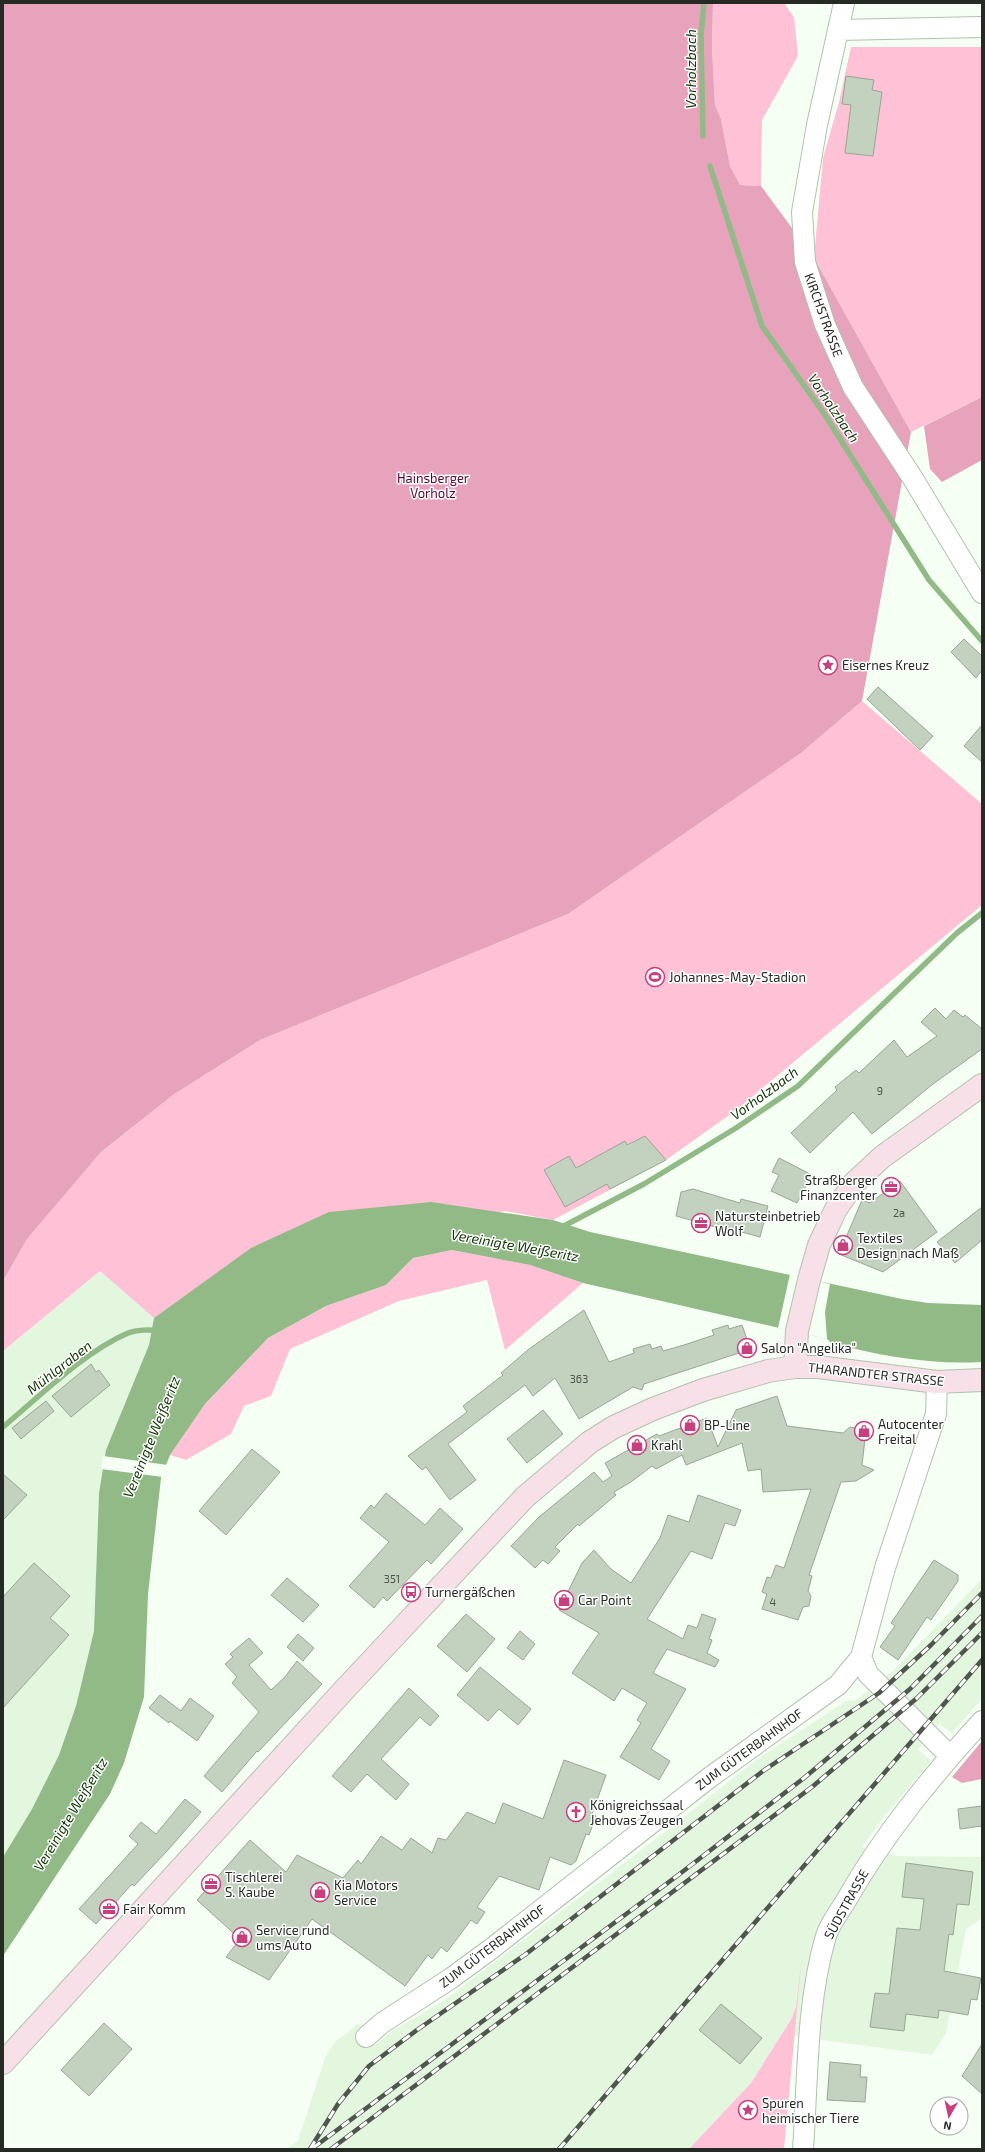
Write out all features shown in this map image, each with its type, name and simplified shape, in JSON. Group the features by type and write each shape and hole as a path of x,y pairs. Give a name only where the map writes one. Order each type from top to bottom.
{"main road":[{"path":"795,1367 797,1331 809,1280 828,1224 854,1183 895,1146 982,1084"},
{"name":"THARANDTER STRASSE","path":"3,2063 345,1689 533,1489 590,1442 639,1416 703,1390 768,1370 795,1367 818,1367 937,1382 982,1380"}],"street":[{"name":"KIRCHSTRASSE","path":"844,3 815,132 802,212 805,262 825,325 853,387 912,477 982,593"},
{"path":"838,30 982,27"},
{"name":"ZUM GÜTERBAHNHOF","path":"366,2038 382,2023 450,1979 677,1802 838,1685 861,1657 885,1568 936,1414 937,1382"},
{"path":"861,1657 868,1674 950,1756"},
{"name":"SÜDSTRASSE","path":"803,2149 812,2012 827,1934 859,1878 888,1835 950,1756 982,1721"}],"shaded area":[{"path":"713,3 784,3 794,17 798,56 762,120 761,186 740,185 730,166 721,119 715,105 712,48"},
{"path":"851,47 982,47 982,397 911,432 814,258 823,158 839,102"},
{"name":"Johannes-May-Stadion","path":"862,701 982,804 982,905 735,1111 666,1160 553,1220 505,1211 185,1296 154,1318 100,1271 3,1351 3,1281 27,1239 101,1152 173,1095 260,1040 568,914 801,753"},
{"path":"452,1250 530,1265 583,1283 505,1350 487,1280 399,1301 290,1349 271,1396 244,1406 231,1434 186,1460 170,1455 205,1404 268,1338 326,1306 386,1285 413,1258"},
{"path":"100,1271 154,1318 149,1345 106,1450 99,1493 94,1631 76,1706 59,1755 32,1809 3,1857 3,1351"},
{"path":"982,1579 982,1699 952,1733 939,1724 918,1749 931,1761 886,1814 862,1847 898,1856 982,1857 982,1918 966,1929 946,2033 932,2055 794,2036 799,1979 796,2007 792,2018 751,2083 689,2149 286,2149 298,2141 325,2058 335,2042 358,2024 376,2044 394,2030 445,2000 670,1828 756,1760 846,1701 856,1700 894,1670"},
{"path":"802,1955 784,2149 689,2149 751,2083 792,2018 796,2007"}],"green space":[{"name":"Hainsberger Vorholz","path":"3,3 713,3 712,48 715,105 721,119 730,166 740,185 761,186 814,258 911,432 862,701 801,753 568,914 260,1040 173,1095 101,1152 27,1239 3,1281"},
{"path":"982,397 982,460 942,482 930,469 924,426"},
{"path":"982,1741 982,1779 962,1783 952,1777"}],"water":[{"name":"Vereinigte Weißeritz","path":"431,1202 553,1220 590,1232 902,1299 928,1303 982,1305 982,1362 963,1363 925,1361 868,1352 831,1343 827,1339 583,1283 530,1265 452,1250 413,1258 386,1285 326,1306 268,1338 205,1404 170,1455 161,1478 148,1594 144,1697 124,1763 110,1794 3,1956 3,1857 32,1809 59,1755 76,1706 94,1631 99,1493 106,1450 149,1345 154,1318 251,1248 329,1212"}],"pier":[{"path":"790,1274 830,1284 825,1312 827,1339 778,1328"},
{"path":"103,1456 168,1465 163,1477 101,1469"}],"building":[{"path":"846,76 874,80 872,90 882,92 873,156 845,153 851,105 842,104"},
{"path":"964,639 982,656 982,670 976,678 951,652"},
{"path":"878,687 933,736 920,750 867,699"},
{"path":"982,725 982,762 964,746"},
{"path":"935,1008 946,1019 954,1010 963,1017 965,1015 982,1029 982,1049 933,1084 872,1134 853,1112 810,1153 791,1133 837,1090 835,1087 856,1070 859,1073 894,1040 907,1057 937,1036 921,1022"},
{"path":"645,1136 666,1160 610,1189 607,1184 565,1207 544,1170 569,1156 576,1168 625,1141 627,1145"},
{"path":"779,1158 812,1175 797,1203 771,1191 779,1175 772,1172"},
{"path":"900,1181 937,1232 883,1272 839,1254 862,1200 870,1203"},
{"path":"693,1189 740,1203 741,1199 768,1206 760,1237 723,1227 723,1229 676,1216 681,1192"},
{"path":"982,1207 982,1240 955,1263 937,1242"},
{"path":"584,1310 609,1362 634,1353 633,1349 650,1344 652,1349 661,1346 663,1351 684,1345 714,1335 712,1330 728,1325 729,1329 742,1325 749,1345 745,1351 644,1384 642,1390 633,1387 579,1419 555,1378 533,1396 525,1385 448,1444 476,1480 450,1500 426,1467 422,1470 408,1456 467,1412 463,1406 503,1375 501,1373 529,1349"},
{"path":"91,1364 96,1372 99,1370 110,1385 71,1417 52,1396"},
{"path":"777,1396 787,1426 843,1433 850,1427 866,1430 862,1465 874,1470 856,1481 841,1482 809,1575 812,1576 808,1591 811,1596 809,1606 803,1607 798,1620 762,1609 767,1594 762,1592 767,1577 771,1578 776,1565 784,1568 811,1489 763,1492 761,1469 748,1471 742,1443 686,1465 682,1455 656,1469 652,1466 631,1482 614,1492 616,1495 579,1526 578,1524 555,1547 560,1551 548,1564 543,1560 535,1568 511,1546 539,1517 594,1472 603,1482 612,1476 605,1463 657,1434 659,1436 707,1418 718,1447 736,1410"},
{"path":"46,1401 54,1411 21,1439 12,1428"},
{"path":"543,1410 563,1434 527,1463 507,1439"},
{"path":"252,1449 280,1472 226,1535 199,1511"},
{"path":"3,1474 27,1495 3,1520"},
{"path":"386,1493 425,1525 440,1508 463,1529 431,1564 427,1560 387,1601 383,1597 374,1608 349,1586 389,1542 360,1518 371,1505 374,1508"},
{"path":"698,1495 741,1510 735,1526 725,1523 712,1559 691,1551 647,1619 683,1639 688,1625 697,1628 702,1614 716,1619 709,1639 712,1640 707,1653 719,1660 715,1667 667,1649 653,1673 686,1689 651,1749 670,1761 659,1780 620,1757 641,1723 637,1720 647,1703 622,1688 614,1701 572,1673 599,1633 559,1610 582,1563 594,1550 611,1569 631,1583 660,1538 668,1515 689,1522"},
{"path":"934,1560 958,1575 958,1581 931,1620 927,1617 898,1660 880,1647 895,1626 891,1623"},
{"path":"34,1563 70,1596 50,1618 69,1635 3,1708 3,1597"},
{"path":"287,1578 319,1605 303,1622 271,1595"},
{"path":"466,1614 495,1639 467,1672 437,1646"},
{"path":"520,1631 535,1644 523,1660 507,1648"},
{"path":"298,1634 314,1648 303,1661 287,1647"},
{"path":"249,1638 263,1653 249,1665 271,1690 284,1678 297,1661 322,1684 258,1752 257,1751 222,1792 204,1776 259,1712 232,1683 237,1677 225,1664 233,1657 230,1654"},
{"path":"480,1667 531,1709 518,1725 499,1709 488,1721 457,1695"},
{"path":"409,1688 439,1716 430,1726 420,1717 381,1759 409,1784 396,1800 367,1774 351,1792 332,1776"},
{"path":"160,1695 181,1711 190,1698 214,1716 197,1741 149,1708"},
{"path":"564,1760 606,1775 592,1814 596,1816 589,1835 586,1834 576,1861 571,1865 550,1857 539,1890 499,1876 477,1907 485,1912 477,1924 471,1920 447,1952 441,1947 432,1959 428,1955 405,1986 312,1919 269,1980 226,1957 240,1939 197,1900 250,1840 286,1872 297,1855 343,1878 358,1860 361,1864 381,1836 402,1850 411,1838 432,1853 438,1838 446,1840 467,1812 495,1824 503,1803 543,1819"},
{"path":"185,1799 201,1812 168,1850 134,1886 132,1884 96,1924 79,1909 138,1844 129,1836 141,1822 156,1834"},
{"path":"982,1806 982,1826 960,1829 958,1809"},
{"path":"906,1863 973,1872 969,1905 957,1904 953,1935 949,1934 944,1971 981,1978 977,2000 971,1999 968,2015 939,2010 938,2018 906,2014 904,2031 870,2027 875,1993 889,1994 897,1928 920,1930 924,1899 902,1897"},
{"path":"721,2004 762,2038 740,2064 699,2030"},
{"path":"104,2023 132,2049 89,2096 61,2070"},
{"path":"982,2044 982,2094 962,2076"},
{"path":"830,2062 861,2065 860,2077 867,2077 865,2102 827,2100"}],"waterway":[{"name":"Vorholzbach","path":"703,136 701,35 704,3"},
{"name":"Vorholzbach","path":"710,166 762,326 825,415 929,580 982,641"},
{"name":"Vorholzbach","path":"560,1228 644,1184 736,1128 798,1086 957,933 982,913"},
{"name":"Mühlgraben","path":"3,1427 95,1351 128,1333 143,1330 158,1331"}],"railway":[{"path":"310,2149 338,2104 369,2066 417,2030 526,1954 763,1771 879,1693 931,1645 982,1593"},
{"path":"313,2148 677,1876 804,1778 910,1689 982,1616"},
{"path":"331,2149 812,1787 917,1698 982,1633"},
{"path":"559,2149 982,1660"}],"place":[{"name":"Eisernes Kreuz","path":"828,665"},
{"name":"Johannes-May-Stadion","path":"655,977"},
{"name":"Straßberger Finanzcenter","path":"891,1187"},
{"name":"Natursteinbetrieb Wolf","path":"701,1223"},
{"name":"Textiles Design nach Maß","path":"843,1245"},
{"name":"Salon \"Angelika\"","path":"747,1348"},
{"name":"BP-Line","path":"690,1425"},
{"name":"Autocenter Freital","path":"864,1431"},
{"name":"Krahl","path":"637,1445"},
{"name":"Turnergäßchen","path":"411,1592"},
{"name":"Car Point","path":"564,1600"},
{"name":"Königreichssaal Jehovas Zeugen","path":"576,1812"},
{"name":"Tischlerei S. Kaube","path":"211,1884"},
{"name":"Kia Motors Service","path":"320,1892"},
{"name":"Fair Komm","path":"109,1909"},
{"name":"Service rund ums Auto","path":"242,1937"},
{"name":"Spuren heimischer Tiere","path":"748,2110"}]}
